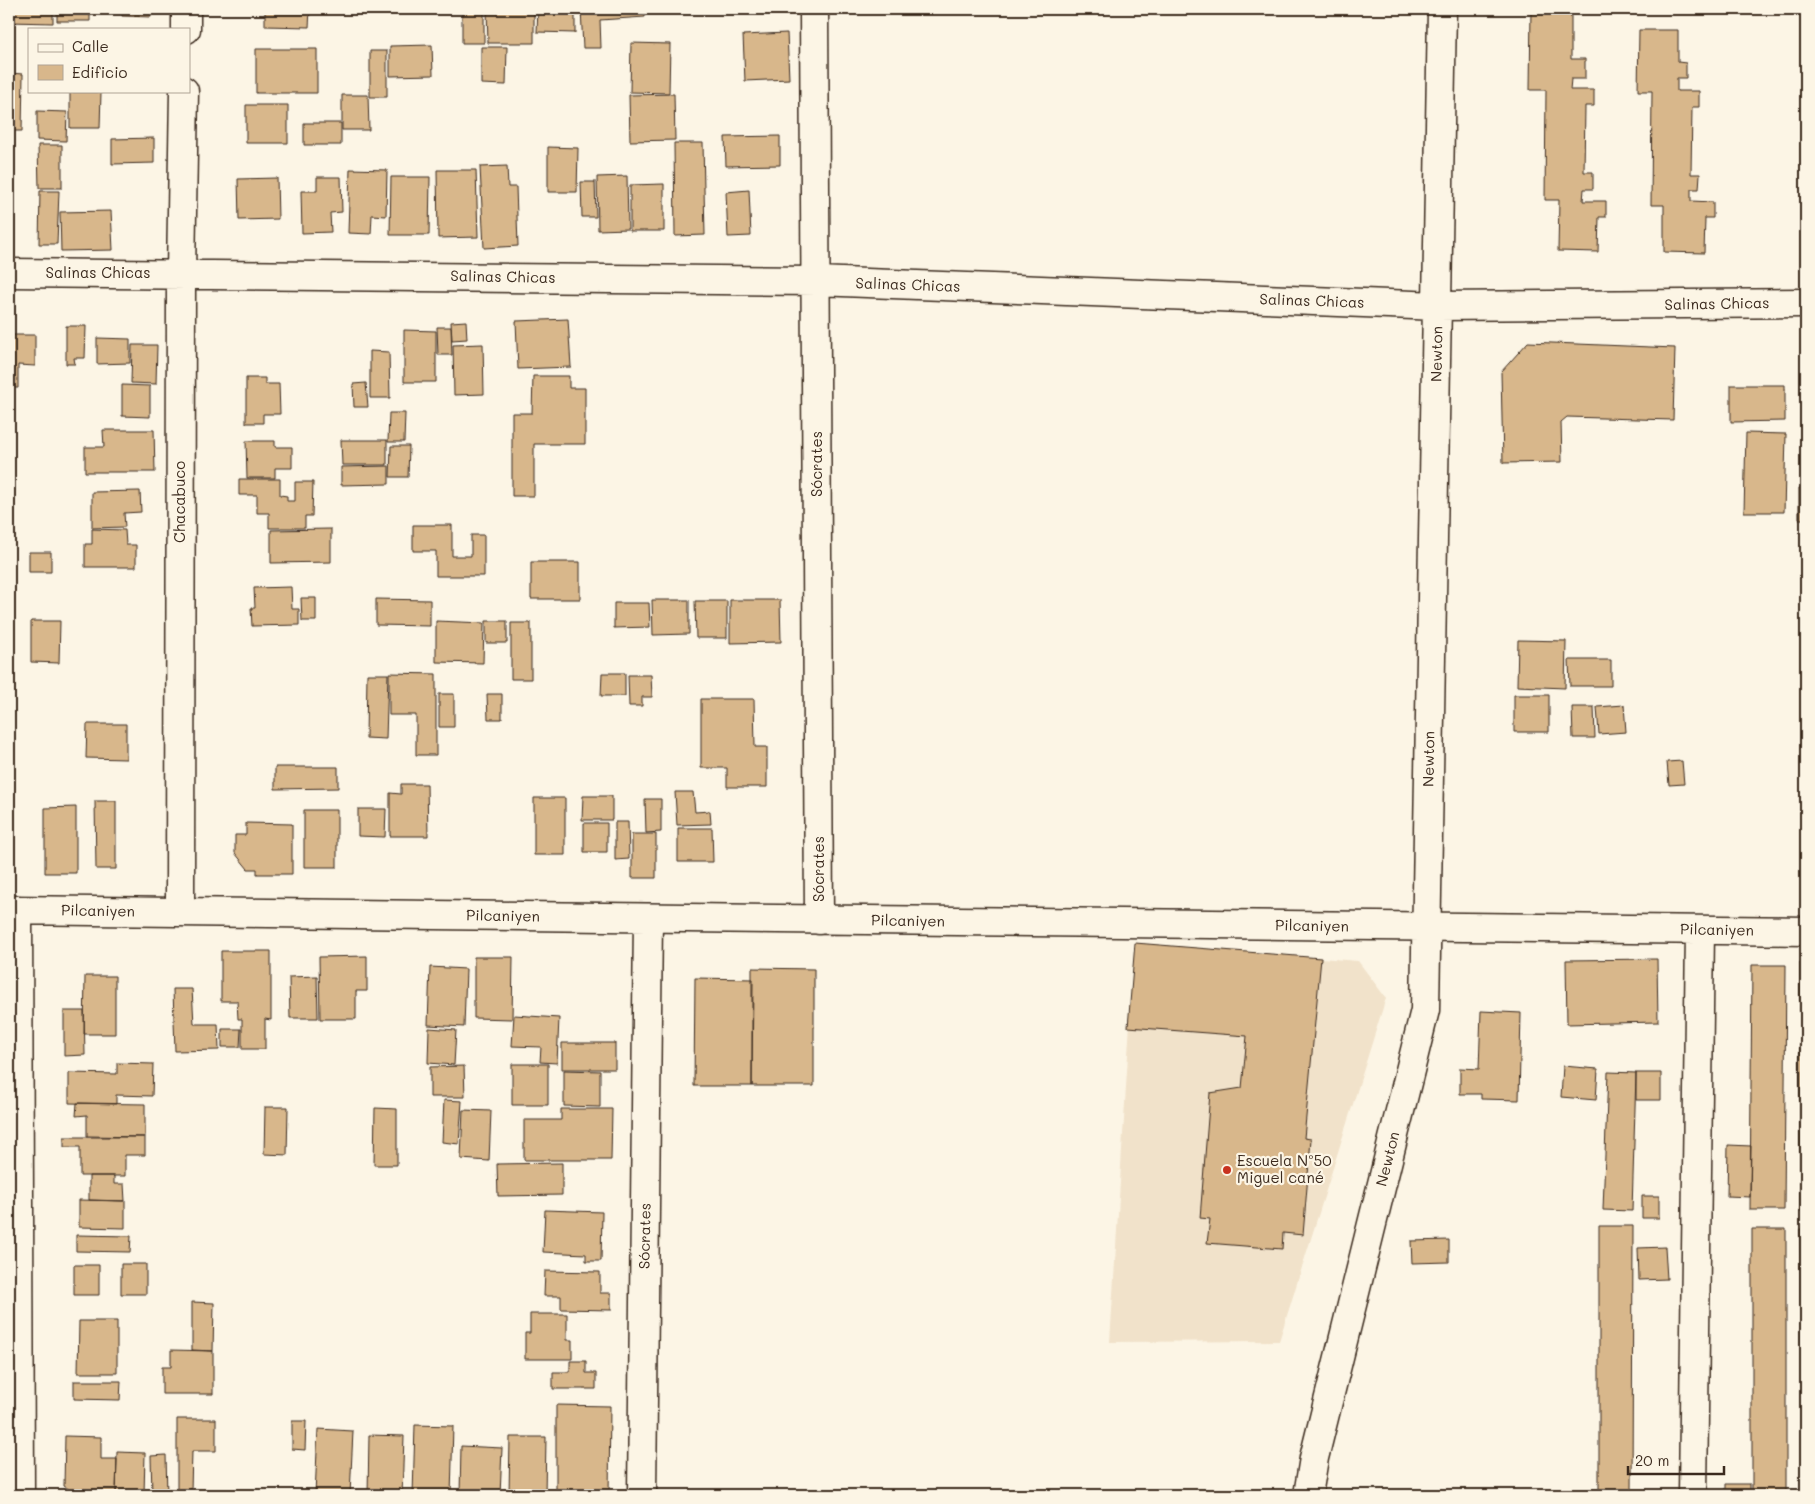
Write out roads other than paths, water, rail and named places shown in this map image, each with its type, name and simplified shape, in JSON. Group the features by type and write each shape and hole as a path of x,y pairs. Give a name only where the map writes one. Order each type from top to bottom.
{"street":[{"path":"186,9 186,28"},
{"name":"Sócrates","path":"814,9 819,920"},
{"name":"Newton","path":"1308,1495 1314,1458 1425,1010 1442,9"},
{"name":"Chacabuco","path":"180,912 181,274 184,92"},
{"name":"Salinas Chicas","path":"9,273 816,281 1438,306 1806,303"},
{"path":"14,910 20,1495"},
{"name":"Pilcaniyen","path":"14,910 1806,931"},
{"name":"Sócrates","path":"642,1495 648,918"},
{"path":"1693,1495 1700,930"}],"place":[{"name":"Escuela Nº50 Miguel cané","path":"1227,1170"}]}
